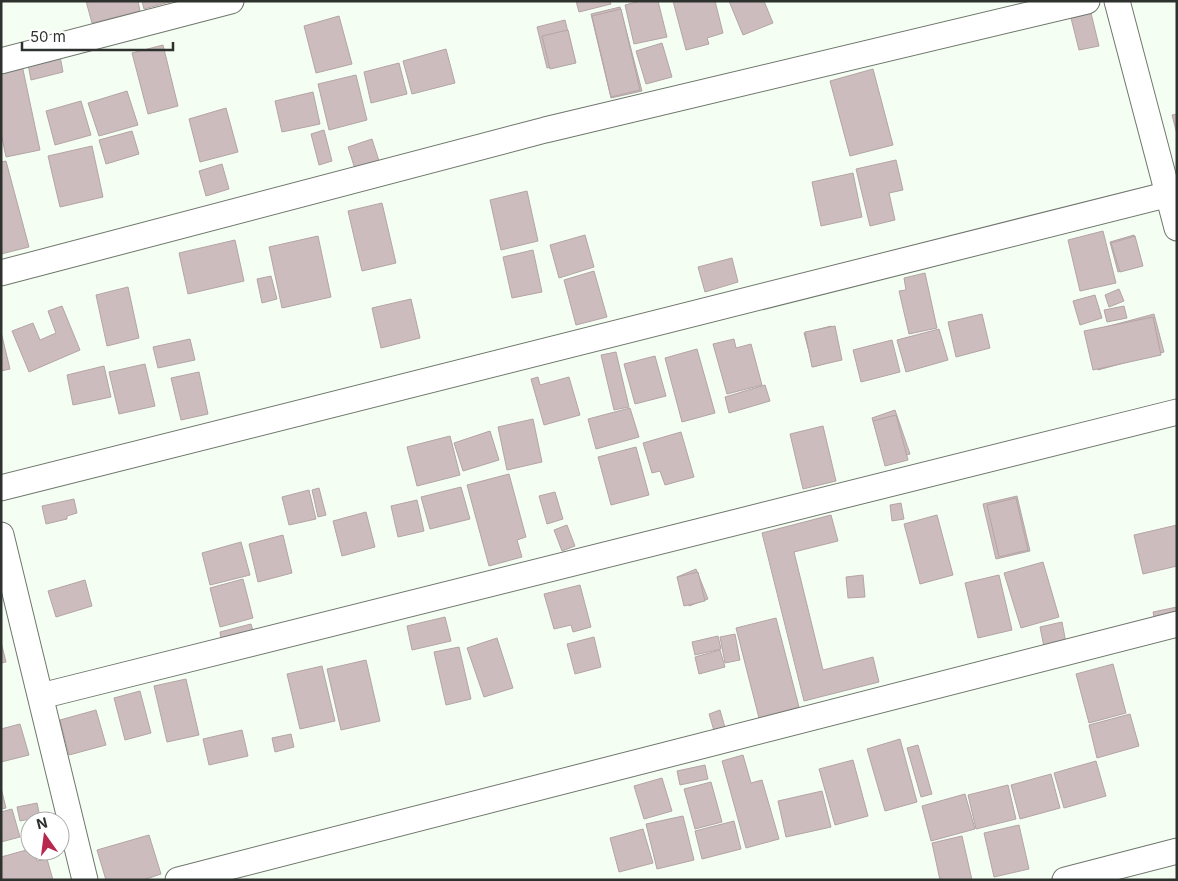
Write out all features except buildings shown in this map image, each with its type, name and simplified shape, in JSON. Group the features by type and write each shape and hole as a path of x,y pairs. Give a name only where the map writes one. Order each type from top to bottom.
{"street":[{"path":"1,61 231,1"},
{"path":"1,273 545,130 1087,1"},
{"path":"1117,1 1172,194 1177,228"},
{"path":"1,488 1172,194"},
{"path":"41,696 1177,412"},
{"path":"1,535 85,880"},
{"path":"178,880 1177,624"},
{"path":"1065,880 1177,851"}]}
